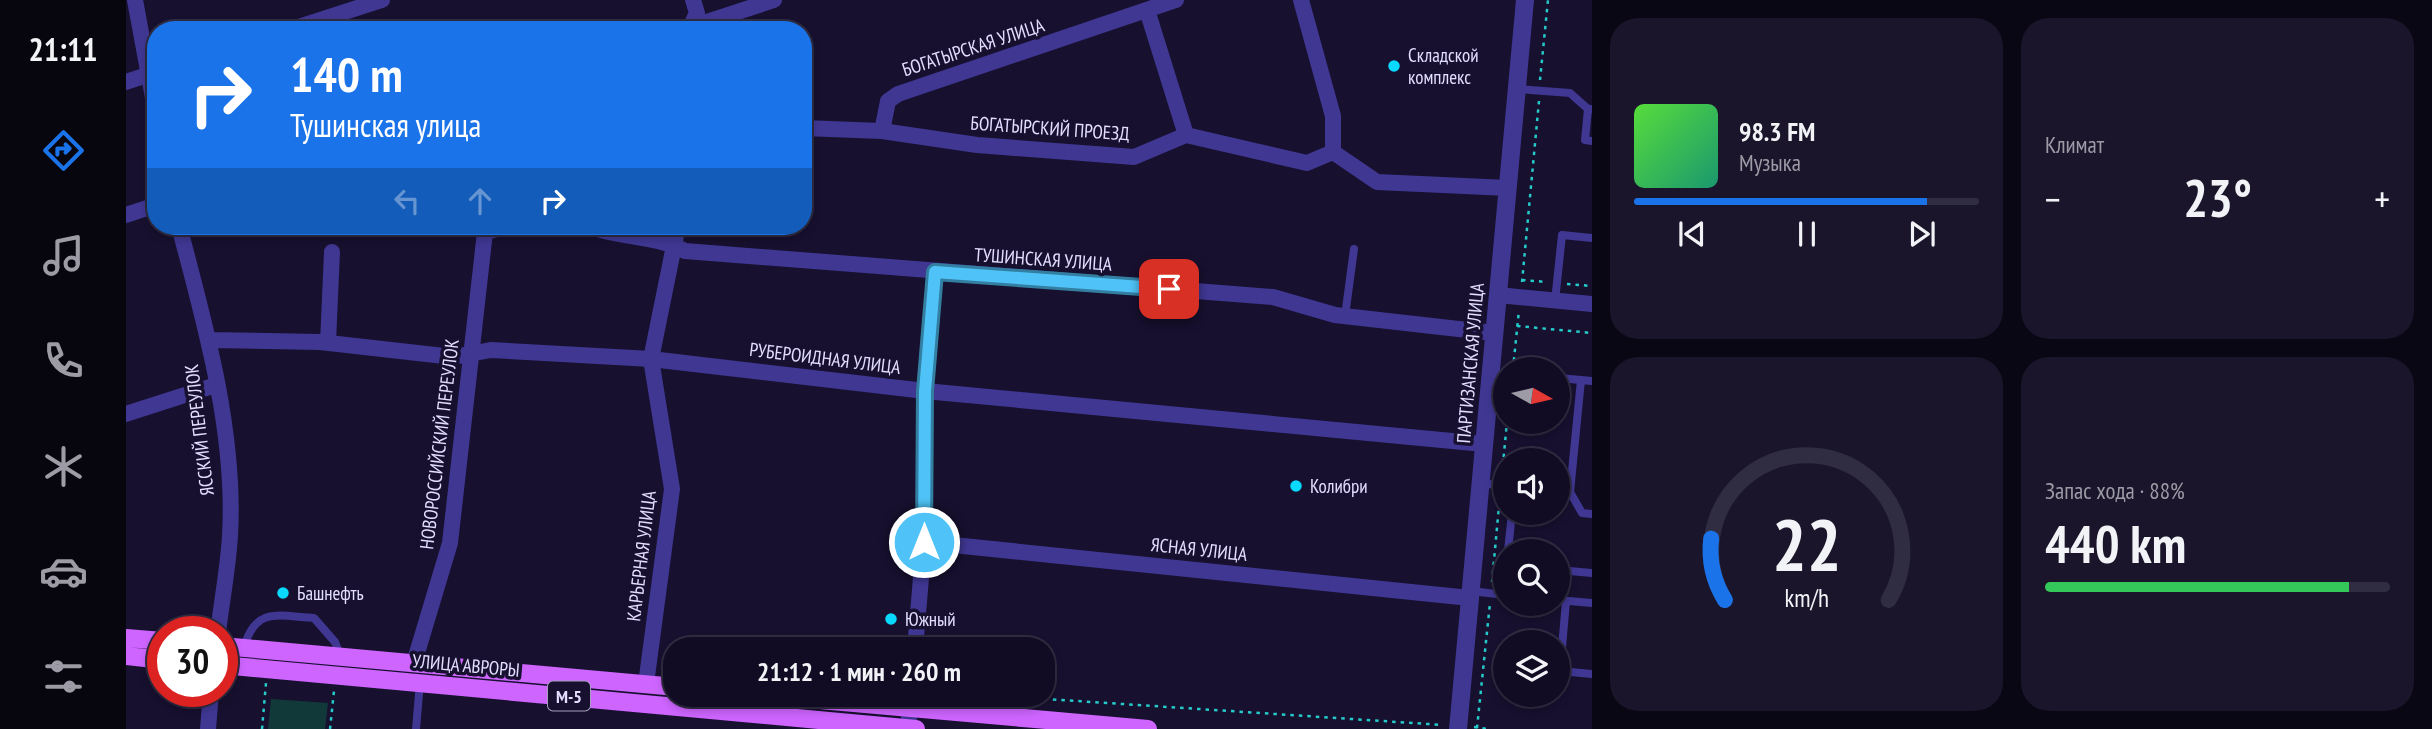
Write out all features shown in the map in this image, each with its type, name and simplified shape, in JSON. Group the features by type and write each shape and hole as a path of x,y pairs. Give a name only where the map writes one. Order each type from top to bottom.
{"main road":[{"path":"126,638 147,640"},
{"name":"УЛИЦА АВРОРЫ","path":"238,647 663,686"},
{"path":"126,656 147,658"},
{"name":"УЛИЦА АВРОРЫ","path":"238,665 916,729"},
{"path":"961,707 1149,729"}],"street":[{"path":"135,0 147,52"},
{"path":"317,21 382,0"},
{"path":"692,21 697,13 693,0"},
{"path":"711,21 774,0"},
{"name":"БОГАТЫРСКАЯ УЛИЦА","path":"882,131 888,101 898,93 1176,0"},
{"path":"1301,0 1333,116 1333,152"},
{"name":"ПАРТИЗАНСКАЯ УЛИЦА","path":"1458,729 1484,443 1494,372 1494,333 1525,0"},
{"path":"1147,10 1186,135 1307,163 1333,152"},
{"path":"126,82 147,75"},
{"path":"812,128 882,131"},
{"name":"БОГАТЫРСКИЙ ПРОЕЗД","path":"882,131 977,145 1134,157 1186,135"},
{"path":"1333,152 1377,182 1508,188"},
{"path":"126,215 147,208"},
{"name":"ЯССКИЙ ПЕРЕУЛОК","path":"181,235 209,340 228,464 230,535 220,616"},
{"name":"НОВОРОССИЙСКИЙ ПЕРЕУЛОК","path":"414,663 450,543 473,354 483,235"},
{"name":"ТУШИНСКАЯ УЛИЦА","path":"620,235 674,245 685,251 1273,297 1345,316 1494,333"},
{"name":"КАРЬЕРНАЯ УЛИЦА","path":"646,684 672,489 651,359 676,235"},
{"path":"328,343 332,251"},
{"path":"916,637 924,542 925,391 935,272"},
{"path":"1498,295 1592,304"},
{"name":"РУБЕРОИДНАЯ УЛИЦА","path":"209,340 328,343 453,357 491,350 651,359 925,391 1484,443"},
{"path":"126,414 216,386"},
{"name":"ЯСНАЯ УЛИЦА","path":"924,542 1470,595"},
{"path":"208,729 210,707"},
{"path":"908,729 910,707"}],"lane":[{"path":"1517,89 1570,93 1590,109 1585,140 1592,141"},
{"path":"1555,301 1562,235 1592,238"},
{"path":"1345,316 1354,248"},
{"path":"1570,379 1592,381"},
{"path":"1581,380 1570,492 1581,513 1592,514"},
{"path":"1480,483 1493,485"},
{"path":"1570,571 1592,573"},
{"path":"1470,595 1493,593"},
{"path":"1570,601 1592,603"},
{"path":"244,648 247,635 258,621 267,615 314,618 335,642 342,658"},
{"path":"1562,616 1560,671 1592,674"},
{"path":"416,729 420,682"}],"path":[{"path":"1514,357 1548,0"},
{"path":"1517,326 1592,333"},
{"path":"1477,727 1498,525"},
{"path":"262,729 266,679"},
{"path":"330,729 335,686"},
{"path":"1055,699 1438,724"}],"green space":[{"path":"271,699 328,703 325,729 268,729"}],"place":[{"name":"Складской комплекс","path":"1394,66"},
{"name":"Колибри","path":"1296,486"},
{"name":"Башнефть","path":"283,593"},
{"name":"Южный","path":"891,619"}],"route":[{"path":"924,542 925,391 935,272 1169,289"}]}
